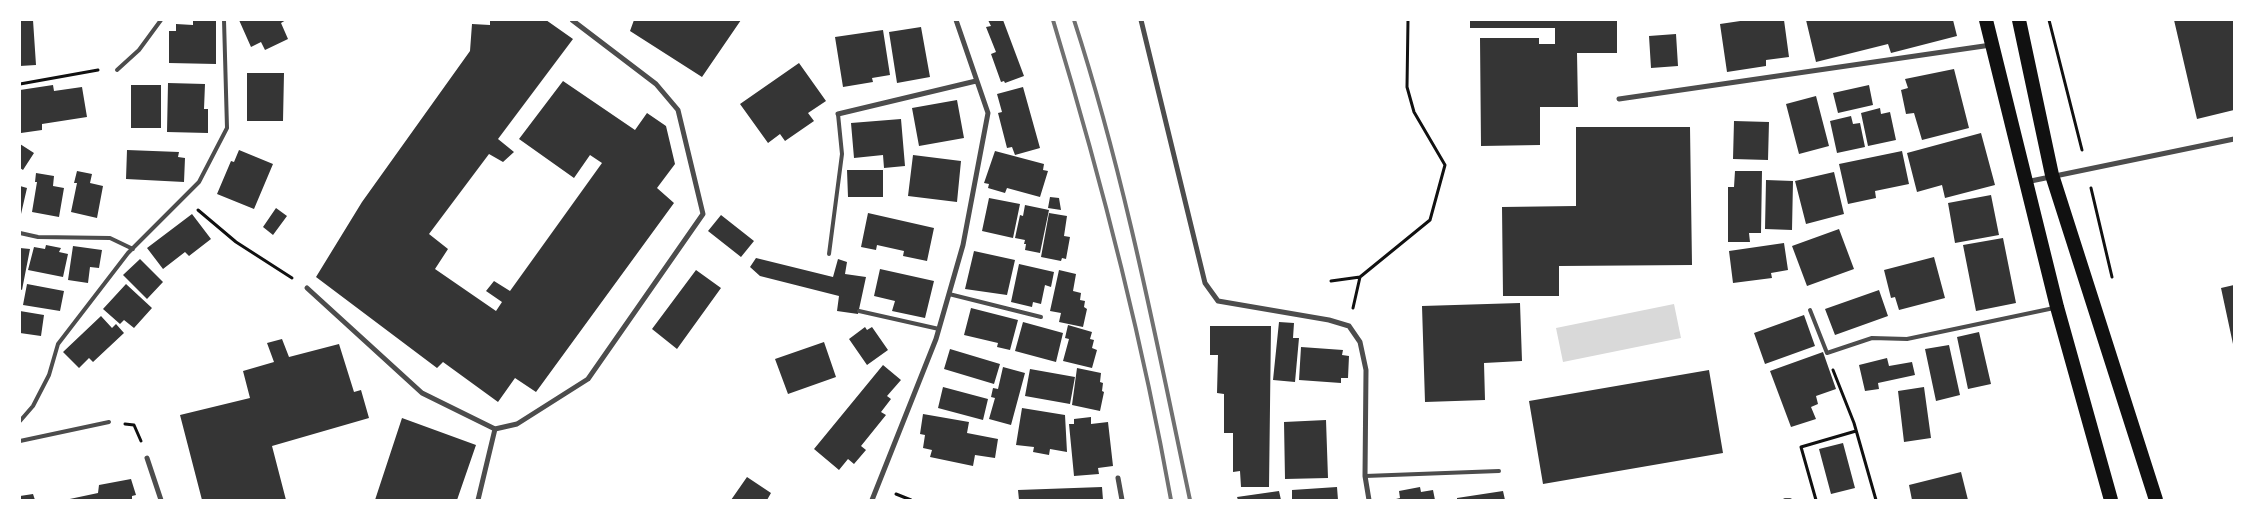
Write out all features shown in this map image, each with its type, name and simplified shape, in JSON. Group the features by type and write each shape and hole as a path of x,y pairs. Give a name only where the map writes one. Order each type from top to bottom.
{"highway":[{"path":"1986,20 2056,307 2111,500"},
{"path":"2019,20 2052,175 2156,500"}],"street":[{"path":"307,288 422,393 495,429 517,424 588,379 703,214 678,110 656,84 572,20"},
{"path":"872,500 939,329 963,245 988,113 956,20"},
{"path":"1141,20 1205,284 1218,302 1329,320 1349,326 1360,342 1366,370 1365,476 1369,500"},
{"path":"1619,99 1992,45"},
{"path":"838,114 976,81"},
{"path":"2024,182 2234,139"},
{"path":"478,500 495,429"},
{"path":"147,458 161,500"},
{"path":"1118,478 1122,500"}],"lane":[{"path":"118,70 139,50 161,20"},
{"path":"20,421 33,406 48,375 58,344 133,249 199,182 227,128 224,20"},
{"path":"829,254 842,154 838,114"},
{"path":"20,233 38,237 110,238 133,249"},
{"path":"949,294 1041,317"},
{"path":"1810,310 1827,353 1872,338 1907,339 2056,307"},
{"path":"858,311 939,329"},
{"path":"20,441 109,422"},
{"path":"1365,476 1498,471"},
{"path":"1785,500 1790,500"}],"path":[{"path":"1331,281 1360,277 1430,220 1445,165 1414,112 1407,87 1408,20"},
{"path":"2049,20 2114,285"},
{"path":"20,84 122,66"},
{"path":"184,198 236,242 307,288"},
{"path":"1349,326 1360,277"},
{"path":"1827,353 1856,431 1876,500"},
{"path":"109,422 134,425 147,458"},
{"path":"1816,500 1801,447 1856,431"}],"shaded area":[{"path":"1674,304 1681,338 1563,362 1556,328"}],"building":[{"path":"20,20 33,20 36,65 20,66"},
{"path":"193,20 216,20 216,64 169,63 169,31 176,31 176,24 193,25"},
{"path":"239,20 286,20 281,23 288,39 265,50 261,42 251,47"},
{"path":"490,20 546,20 573,39 498,139 514,152 503,162 489,154 429,234 448,249 435,269 496,311 502,302 486,291 494,281 510,291 602,163 590,155 574,178 519,139 563,81 635,130 647,113 666,126 675,164 657,188 674,203 536,392 515,378 498,402 443,362 437,368 316,277 362,202 470,51 472,24 490,25"},
{"path":"634,20 741,20 702,77 630,31"},
{"path":"988,20 1003,20 1024,76 1005,83 1004,81 1001,82 991,54 996,52 986,27 991,26"},
{"path":"1470,20 1617,20 1617,53 1577,53 1578,107 1540,107 1540,145 1481,146 1480,38 1539,38 1539,44 1555,44 1555,28 1470,28"},
{"path":"1747,20 1784,20 1789,57 1766,60 1766,66 1727,72 1720,24"},
{"path":"1806,20 1953,20 1957,36 1891,53 1888,44 1816,62"},
{"path":"2174,20 2234,20 2234,110 2197,119"},
{"path":"921,27 930,77 897,83 889,32"},
{"path":"883,30 890,75 872,78 873,82 843,87 835,37"},
{"path":"1676,34 1678,66 1651,68 1649,36"},
{"path":"799,63 826,101 808,113 814,121 785,141 780,134 768,143 740,104"},
{"path":"1954,69 1969,128 1922,140 1914,113 1906,114 1901,90 1908,88 1905,79"},
{"path":"247,73 284,73 283,121 247,121"},
{"path":"168,83 205,84 204,109 208,109 208,133 167,132"},
{"path":"53,85 54,91 82,87 87,117 42,124 42,130 21,133 20,90"},
{"path":"131,85 161,85 161,128 131,128"},
{"path":"1869,85 1873,105 1838,113 1833,93"},
{"path":"1023,87 1040,148 1015,155 1012,147 1007,148 998,113 1002,112 997,94"},
{"path":"1816,96 1829,146 1799,154 1786,104"},
{"path":"957,100 964,138 919,146 912,108"},
{"path":"1880,108 1881,114 1890,112 1896,140 1868,146 1861,113"},
{"path":"1851,116 1853,124 1860,123 1865,147 1837,153 1830,121"},
{"path":"901,119 905,166 884,168 883,155 854,158 851,123"},
{"path":"1734,121 1769,122 1768,160 1733,159"},
{"path":"1576,127 1690,127 1692,265 1559,266 1559,296 1503,296 1502,207 1576,206"},
{"path":"1981,133 1995,185 1945,198 1942,185 1917,192 1907,153"},
{"path":"20,144 34,153 23,170 20,168"},
{"path":"127,150 179,152 178,157 185,158 184,182 126,179"},
{"path":"239,150 273,164 254,209 217,194 231,161 234,162"},
{"path":"995,151 1044,164 1043,170 1048,171 1040,197 1007,188 1005,193 988,188 989,184 984,183"},
{"path":"1902,151 1909,184 1875,191 1876,198 1848,204 1839,164"},
{"path":"913,155 961,161 957,202 908,196"},
{"path":"847,170 883,170 883,197 848,197"},
{"path":"77,171 92,174 90,183 103,186 97,218 71,212 77,183 74,183"},
{"path":"1735,171 1762,171 1761,233 1749,233 1750,242 1728,242 1728,187 1734,187"},
{"path":"1834,172 1844,214 1806,224 1795,181"},
{"path":"36,173 54,176 53,186 64,188 59,217 32,212 37,182 35,182"},
{"path":"1766,180 1793,181 1792,230 1765,229"},
{"path":"20,186 27,188 21,214 20,214"},
{"path":"1991,195 1999,235 1955,243 1948,203"},
{"path":"1050,197 1059,198 1061,210 1048,208"},
{"path":"989,198 1020,204 1013,238 982,231"},
{"path":"1025,205 1049,210 1040,253 1025,250 1025,240 1015,238 1020,215 1023,216"},
{"path":"276,208 287,216 273,235 263,227"},
{"path":"868,213 934,228 927,261 903,256 904,251 877,245 876,250 861,247"},
{"path":"1049,213 1067,216 1064,236 1070,237 1066,259 1062,258 1061,261 1041,257"},
{"path":"192,214 211,239 189,256 185,252 163,269 147,248"},
{"path":"721,215 754,241 741,257 708,231"},
{"path":"1839,229 1854,269 1807,286 1792,246"},
{"path":"2003,238 2016,303 1976,311 1963,245"},
{"path":"1784,243 1788,270 1771,273 1772,278 1733,283 1729,251"},
{"path":"46,245 61,248 59,252 68,254 63,277 28,270 34,247 45,249"},
{"path":"73,246 102,250 99,268 90,267 88,283 68,280"},
{"path":"20,248 30,249 22,290 20,289"},
{"path":"974,251 1015,260 1007,295 965,289"},
{"path":"1934,257 1945,298 1899,310 1895,297 1891,298 1884,270"},
{"path":"756,258 833,277 838,259 847,262 845,274 866,277 858,314 837,311 839,296 760,276 750,267"},
{"path":"140,259 163,282 147,299 123,275"},
{"path":"1019,264 1054,272 1051,287 1045,285 1041,304 1033,302 1032,307 1011,302"},
{"path":"880,269 934,281 925,318 892,311 895,301 874,296"},
{"path":"696,270 721,288 677,349 652,329"},
{"path":"1059,270 1076,274 1073,291 1081,293 1080,300 1085,301 1084,307 1087,309 1083,327 1059,322 1061,313 1050,311"},
{"path":"27,284 64,291 60,311 23,305"},
{"path":"126,284 152,308 134,328 124,320 120,324 103,309"},
{"path":"2234,285 2234,343 2233,344 2221,288"},
{"path":"1879,290 1888,316 1835,335 1825,309"},
{"path":"1520,303 1522,361 1484,363 1485,400 1425,402 1422,306"},
{"path":"971,308 1018,320 1010,350 997,347 998,343 964,335"},
{"path":"20,311 44,315 41,336 20,333"},
{"path":"1804,315 1815,346 1765,364 1754,333"},
{"path":"101,316 112,328 116,324 124,333 93,362 89,358 79,368 63,352"},
{"path":"1023,322 1063,333 1056,362 1015,351"},
{"path":"1279,322 1294,323 1293,338 1299,338 1295,382 1273,380"},
{"path":"1068,325 1092,332 1090,339 1094,340 1092,348 1097,350 1092,368 1063,361 1069,339 1065,338"},
{"path":"1210,326 1271,326 1269,487 1241,487 1240,471 1233,472 1233,433 1224,433 1224,394 1217,393 1218,355 1210,355"},
{"path":"865,327 867,330 872,327 888,350 867,365 849,339"},
{"path":"1979,332 1991,384 1968,389 1957,337"},
{"path":"282,339 289,357 339,344 354,392 361,390 369,418 272,446 286,500 202,500 180,415 250,398 243,371 274,362 267,343"},
{"path":"824,342 836,377 788,394 775,359"},
{"path":"1949,345 1960,395 1936,401 1925,349"},
{"path":"1301,347 1343,350 1342,355 1349,356 1348,378 1341,378 1341,383 1299,380"},
{"path":"950,349 1000,364 994,384 944,369"},
{"path":"1823,352 1836,389 1816,396 1818,404 1811,407 1816,419 1791,427 1770,371"},
{"path":"1887,358 1889,366 1912,362 1915,375 1878,383 1879,389 1865,391 1859,365"},
{"path":"883,365 901,380 887,396 891,399 881,412 886,415 861,446 866,450 854,464 848,459 839,470 814,449"},
{"path":"1003,367 1025,373 1011,425 989,419 995,398 991,397 993,388 998,389"},
{"path":"1077,368 1101,373 1100,382 1103,383 1102,391 1104,392 1100,411 1072,405"},
{"path":"1030,369 1075,377 1070,404 1025,396"},
{"path":"1709,370 1723,453 1543,484 1529,401"},
{"path":"943,387 988,399 983,420 938,408"},
{"path":"1924,387 1931,438 1904,442 1898,391"},
{"path":"1022,408 1065,415 1067,452 1050,449 1049,455 1033,452 1034,447 1016,445"},
{"path":"923,414 969,422 967,433 998,439 995,458 975,455 973,466 930,457 932,450 923,448 925,435 920,434"},
{"path":"1091,417 1091,424 1108,422 1113,466 1098,468 1099,474 1074,476 1069,424 1074,424 1074,419"},
{"path":"402,418 476,445 457,500 375,500"},
{"path":"1326,420 1328,478 1285,479 1284,422"},
{"path":"1843,443 1855,488 1831,494 1819,449"},
{"path":"1961,472 1968,500 1912,500 1909,485"},
{"path":"747,477 771,493 767,500 731,500"},
{"path":"131,479 136,495 132,496 132,500 65,500 98,493 99,485"},
{"path":"1102,487 1103,500 1019,500 1018,490"},
{"path":"1337,487 1338,500 1292,500 1292,490"},
{"path":"1420,487 1421,492 1433,490 1435,500 1392,500 1400,498 1399,491"},
{"path":"1279,491 1281,500 1238,500 1237,497"},
{"path":"1503,491 1505,500 1457,500 1457,498"},
{"path":"33,494 35,500 20,500 20,496"}],"railway":[{"path":"1053,20 1088,139 1134,319 1171,500"},
{"path":"1074,20 1109,139 1124,198 1152,319 1190,500"}]}
